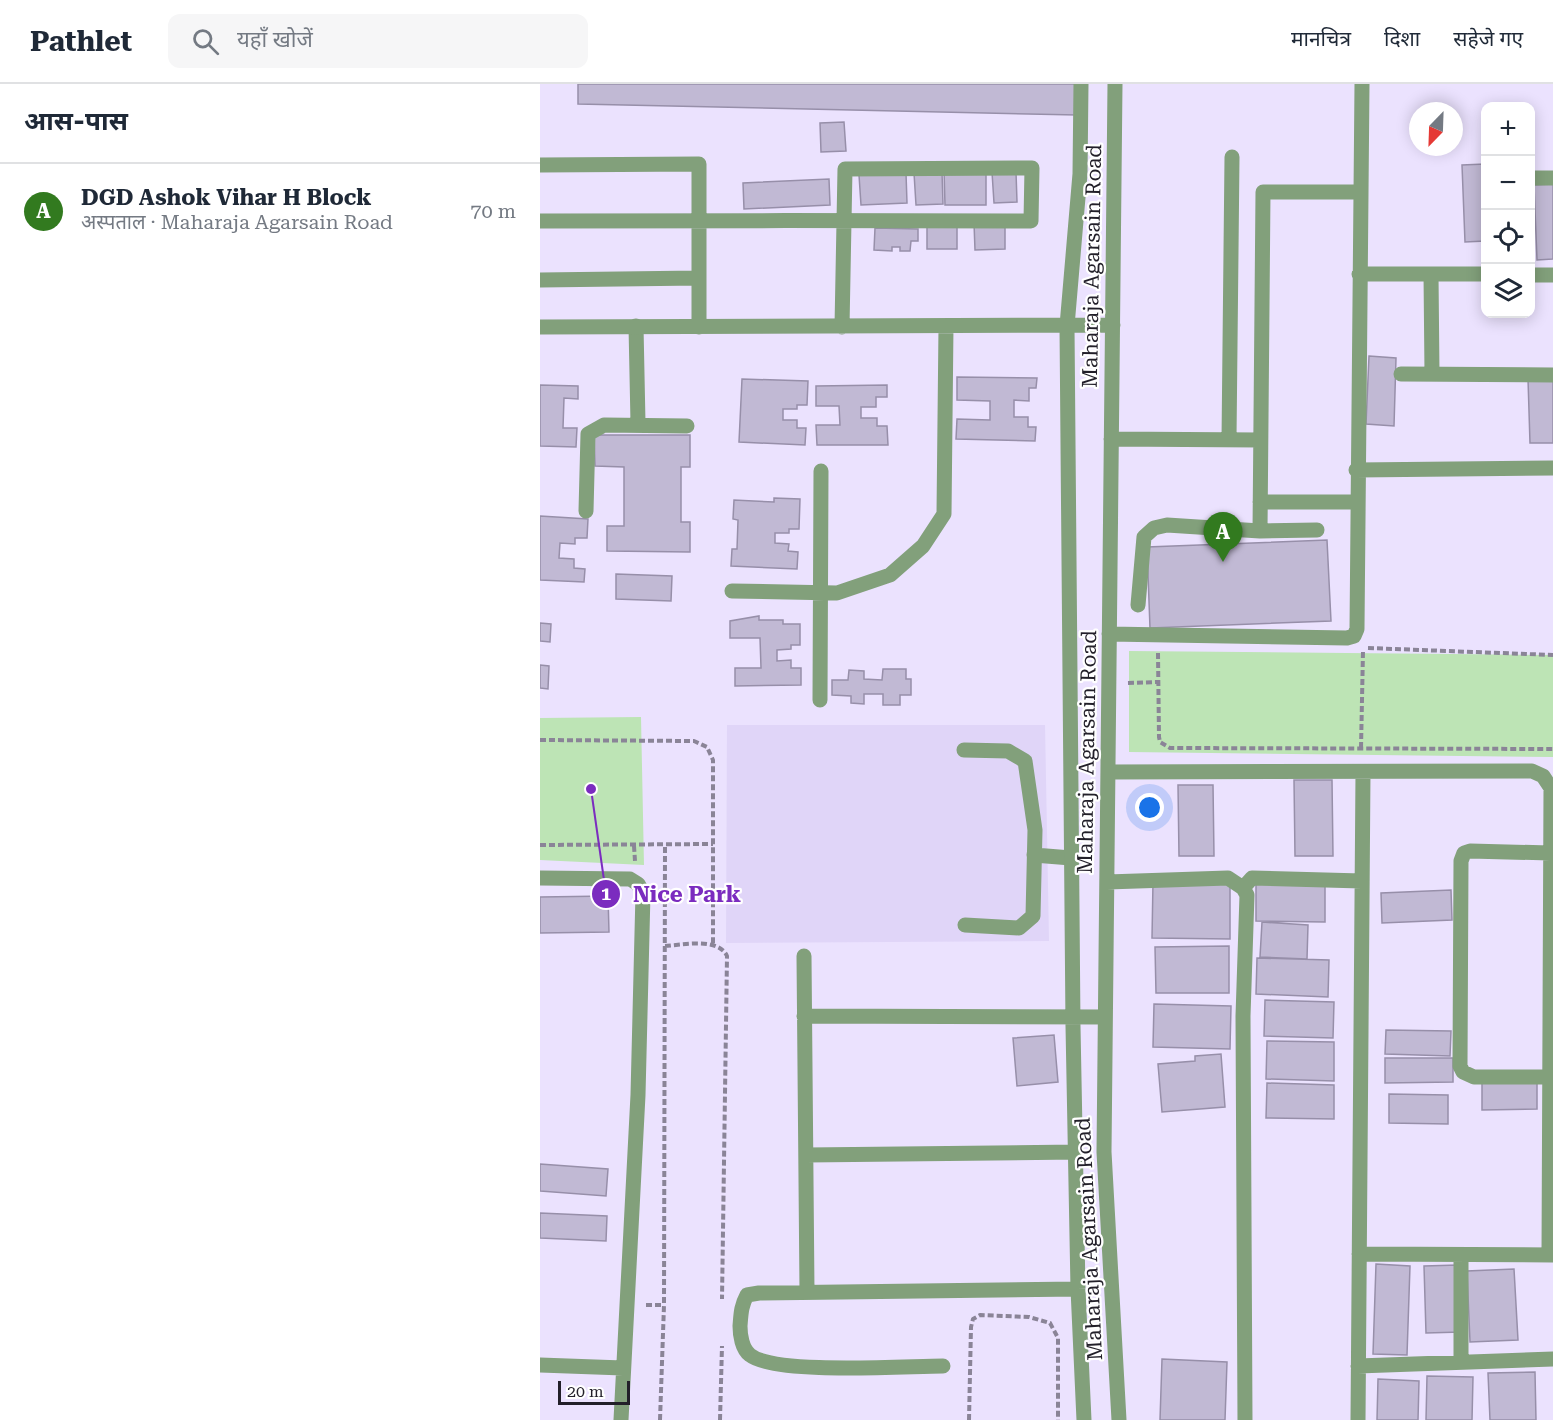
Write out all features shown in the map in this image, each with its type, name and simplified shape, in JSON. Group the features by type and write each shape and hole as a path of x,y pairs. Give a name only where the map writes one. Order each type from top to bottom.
{"street":[{"path":"1081,84 1080,174 1067,326 1073,1018 1078,1289 1084,1420"},
{"name":"Maharaja Agarsain Road","path":"1115,84 1104,1152 1119,1420"},
{"path":"1109,634 1347,638 1354,636 1357,628 1356,470 1362,84"},
{"path":"1229,440 1232,158"},
{"path":"540,165 699,164 699,327"},
{"path":"540,221 700,220 844,221 1031,221 1032,168 845,169 844,221 843,327"},
{"path":"1535,178 1553,178"},
{"path":"1260,531 1263,192 1361,192"},
{"path":"1359,274 1481,274"},
{"path":"1431,274 1432,374"},
{"path":"1535,274 1553,275"},
{"path":"540,280 699,278"},
{"path":"540,327 1113,325"},
{"path":"636,326 638,423"},
{"path":"732,591 837,592 890,575 923,546 944,514 946,326"},
{"path":"1401,374 1553,375"},
{"path":"586,510 588,434 603,425 638,423 687,426"},
{"path":"1111,439 1260,440"},
{"path":"1356,470 1553,468"},
{"path":"820,700 821,471"},
{"path":"1260,502 1357,502"},
{"path":"1138,605 1144,537 1154,528 1167,525 1260,531 1317,530"},
{"path":"964,750 1008,751 1025,761 1032,794 1034,855 1033,916 1019,928 965,925"},
{"path":"1108,772 1532,771 1543,776 1551,788 1549,1077 1551,1255 1359,1254"},
{"path":"1358,1420 1363,772"},
{"path":"1549,1077 1474,1077 1463,1072 1460,1065 1461,861 1464,852 1550,853"},
{"path":"1034,855 1071,858"},
{"path":"540,878 630,879 638,884 643,893 638,1095 621,1420"},
{"path":"1107,882 1228,878 1243,888 1247,895 1243,1016 1245,1420"},
{"path":"1243,888 1252,878 1362,880"},
{"path":"804,956 807,1292"},
{"path":"804,1016 1105,1017"},
{"path":"806,1155 1077,1152"},
{"path":"1461,1255 1461,1362"},
{"path":"943,1366 803,1366 762,1361 748,1354 740,1336 741,1305 747,1296 807,1292 1078,1289"},
{"path":"1358,1366 1553,1359"},
{"path":"540,1365 623,1368"}],"path":[{"path":"1361,748 1363,648 1553,655"},
{"path":"1109,683 1158,682 1159,737 1160,742 1170,748 1553,749"},
{"path":"540,740 700,742 711,752 713,760 713,945"},
{"path":"540,845 713,844"},
{"path":"660,1420 664,1305 665,845"},
{"path":"665,946 713,945 725,952 728,964 722,1306"},
{"path":"969,1420 971,1327 973,1319 980,1315 1029,1317 1050,1323 1058,1338 1058,1420"},
{"path":"720,1420 722,1341"}],"shaded area":[{"path":"727,725 1045,725 1049,941 726,943"}],"green space":[{"path":"1129,651 1553,655 1553,757 1129,752"},
{"path":"641,717 644,865 540,860 540,718"}],"building":[{"path":"578,84 1078,84 1077,115 578,104"},
{"path":"844,122 846,151 821,152 820,123"},
{"path":"1481,164 1481,241 1465,242 1462,165"},
{"path":"944,170 986,171 986,205 945,205"},
{"path":"942,172 943,204 916,205 914,173"},
{"path":"992,172 1016,172 1017,202 994,203"},
{"path":"906,173 907,203 861,205 859,175"},
{"path":"829,179 830,205 744,209 743,183"},
{"path":"1553,184 1553,259 1537,260 1535,185"},
{"path":"957,223 957,249 927,249 927,224"},
{"path":"974,223 1005,223 1005,249 975,250"},
{"path":"875,228 918,229 918,241 911,241 910,251 900,251 900,247 892,247 892,251 874,250"},
{"path":"1369,356 1396,358 1394,426 1366,424"},
{"path":"957,377 1037,378 1036,388 1029,388 1029,401 1014,400 1014,417 1028,417 1028,427 1036,427 1035,441 956,439 957,419 990,420 990,401 957,400"},
{"path":"1553,378 1553,443 1530,443 1528,379"},
{"path":"742,379 808,381 807,405 797,405 797,409 783,409 783,420 797,420 797,428 806,428 805,445 739,442"},
{"path":"540,385 578,386 578,399 564,398 563,428 577,428 576,447 540,446"},
{"path":"887,385 887,397 876,397 876,407 861,407 861,418 877,418 877,426 887,426 888,445 817,445 816,425 840,425 839,406 816,406 816,386"},
{"path":"594,435 690,435 690,467 681,467 681,522 690,522 690,552 607,551 607,526 624,526 624,467 595,466"},
{"path":"774,498 800,499 799,529 789,529 789,533 775,533 775,543 789,544 788,551 798,552 797,569 731,566 732,549 737,549 738,520 733,519 734,500 774,502"},
{"path":"540,516 588,519 587,538 575,538 575,544 560,543 559,558 574,559 574,568 585,569 584,582 540,580"},
{"path":"1327,540 1331,621 1150,628 1147,547"},
{"path":"616,574 672,576 671,601 616,599"},
{"path":"759,616 759,620 783,620 783,624 800,624 800,645 791,645 791,649 777,650 777,661 791,660 791,668 801,668 801,685 735,686 735,668 761,668 760,638 730,638 730,621"},
{"path":"540,623 551,624 550,642 540,641"},
{"path":"540,665 549,666 548,689 540,688"},
{"path":"883,669 906,669 906,679 911,679 911,695 900,695 900,705 883,705 883,694 864,694 864,704 851,703 851,696 832,695 832,680 848,680 849,670 864,671 864,679 882,680"},
{"path":"1294,780 1332,780 1333,856 1295,856"},
{"path":"1178,785 1213,785 1214,856 1179,856"},
{"path":"1256,880 1325,881 1325,922 1256,921"},
{"path":"1153,882 1230,883 1230,939 1152,938"},
{"path":"1451,890 1452,920 1382,923 1381,893"},
{"path":"608,896 609,932 540,933 540,897"},
{"path":"1262,922 1308,925 1307,959 1260,957"},
{"path":"1229,946 1229,993 1156,993 1155,947"},
{"path":"1257,958 1329,960 1328,997 1256,994"},
{"path":"1265,1000 1334,1002 1333,1038 1264,1036"},
{"path":"1154,1004 1231,1006 1230,1049 1153,1047"},
{"path":"1386,1030 1451,1031 1450,1056 1385,1054"},
{"path":"1054,1035 1058,1082 1017,1086 1013,1038"},
{"path":"1267,1041 1334,1042 1334,1081 1266,1079"},
{"path":"1221,1054 1225,1107 1162,1112 1158,1064 1195,1061 1195,1056"},
{"path":"1385,1058 1453,1058 1453,1082 1385,1083"},
{"path":"1537,1078 1537,1109 1482,1110 1482,1079"},
{"path":"1267,1083 1334,1085 1334,1119 1266,1118"},
{"path":"1389,1094 1448,1095 1448,1124 1389,1123"},
{"path":"540,1164 608,1169 606,1196 540,1191"},
{"path":"540,1213 607,1216 606,1241 540,1238"},
{"path":"1376,1264 1410,1266 1407,1355 1373,1354"},
{"path":"1458,1265 1461,1332 1426,1333 1424,1266"},
{"path":"1514,1269 1518,1340 1470,1342 1467,1271"},
{"path":"1162,1359 1227,1362 1225,1420 1160,1420"},
{"path":"1535,1372 1536,1420 1490,1420 1488,1373"},
{"path":"1427,1376 1473,1377 1472,1420 1426,1420"},
{"path":"1378,1379 1419,1381 1418,1420 1377,1420"}],"place":[{"name":"DGD Ashok Vihar H Block","path":"1223,562"},
{"name":"Nice Park","path":"591,789"}]}
